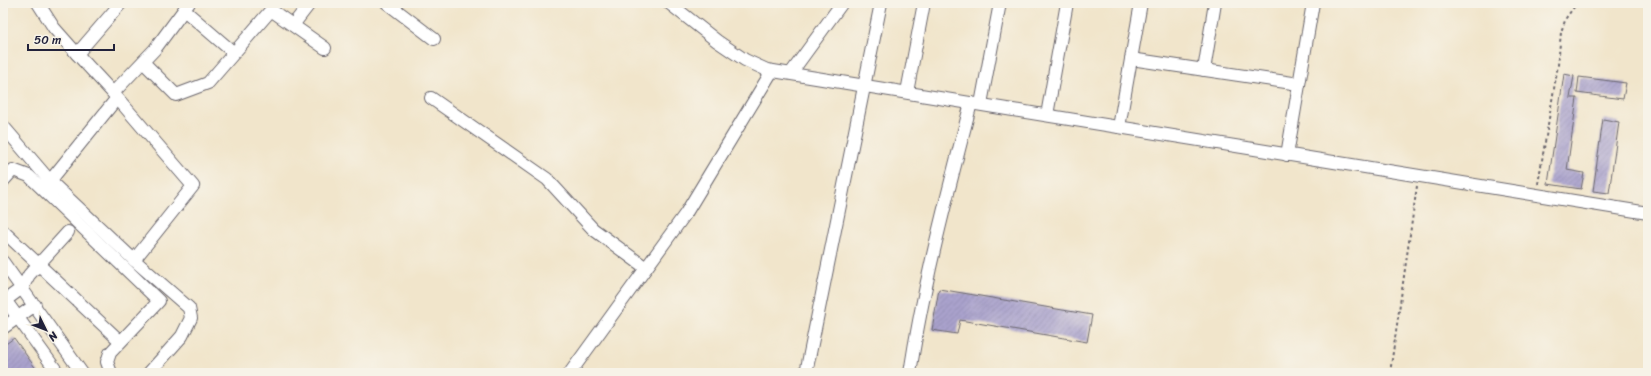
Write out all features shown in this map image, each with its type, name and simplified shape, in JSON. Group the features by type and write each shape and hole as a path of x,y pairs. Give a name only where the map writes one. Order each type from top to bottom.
{"street":[{"path":"38,3 54,28 193,186 134,260"},
{"path":"77,54 121,3"},
{"path":"293,25 310,3"},
{"path":"387,3 434,39"},
{"path":"669,3 717,41 745,60 767,70 1648,213"},
{"path":"791,73 842,3"},
{"path":"806,373 881,3"},
{"path":"907,92 924,3"},
{"path":"910,373 927,281 976,104 1000,3"},
{"path":"1047,116 1066,3"},
{"path":"1119,127 1141,3"},
{"path":"1204,70 1215,3"},
{"path":"1287,155 1313,3"},
{"path":"50,181 186,7 234,53"},
{"path":"143,62 176,95 208,82 271,10 325,48"},
{"path":"1131,59 1299,84"},
{"path":"570,373 686,213 772,70"},
{"path":"431,98 547,179 593,229 646,268"},
{"path":"3,126 50,181 134,260 189,308 191,318 182,336 149,373"},
{"path":"3,181 13,170 29,176 158,301 110,352 107,362 111,373"},
{"path":"3,231 120,342"},
{"path":"58,373 4,300 22,288 38,264 68,232"},
{"path":"3,262 82,373"},
{"path":"3,328 34,305"}],"path":[{"path":"1536,195 1558,65 1561,32 1566,18 1577,3"},
{"path":"1390,373 1418,176"}],"building":[{"path":"1564,74 1574,76 1570,98 1577,98 1567,170 1584,173 1581,189 1548,184"},
{"path":"1579,77 1626,83 1623,99 1577,93"},
{"path":"1603,119 1619,122 1609,193 1593,191"},
{"path":"939,289 1092,315 1087,342 960,320 957,334 932,330"},
{"path":"14,338 39,373 10,373 3,366 3,346"}]}
